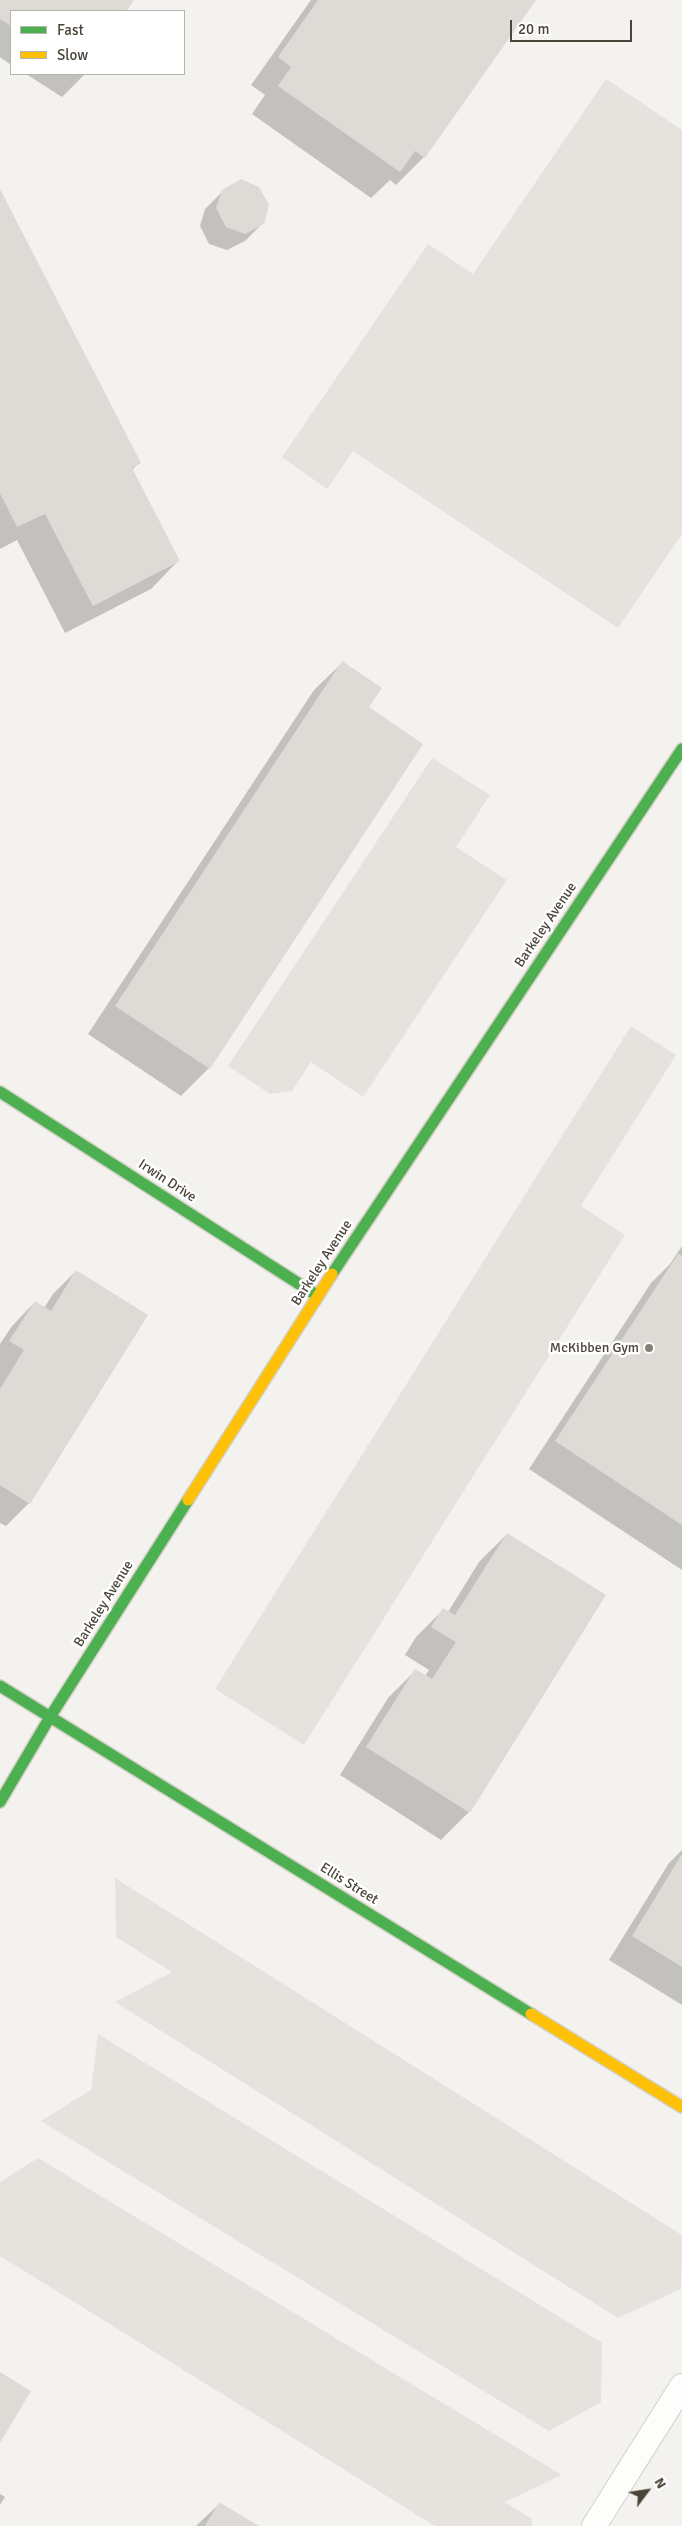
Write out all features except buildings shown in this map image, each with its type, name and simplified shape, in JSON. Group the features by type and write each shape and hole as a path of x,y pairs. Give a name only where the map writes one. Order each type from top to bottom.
{"main road":[{"name":"Barkeley Avenue","path":"0,1802 50,1717 318,1296 682,748"},
{"name":"Irwin Drive","path":"0,1092 318,1296"},
{"name":"Ellis Street","path":"0,1686 682,2107"}],"lane":[{"path":"594,2526 682,2386"}],"shaded area":[{"path":"606,79 682,130 682,534 618,628 353,451 327,489 282,457 428,244 473,274"},
{"path":"432,758 490,795 456,847 507,880 363,1097 311,1062 292,1091 270,1094 228,1066"},
{"path":"631,1026 676,1055 581,1206 625,1235 304,1745 215,1689"},
{"path":"115,1878 682,2235 681,2289 618,2318 115,2002 172,1972 116,1937"},
{"path":"98,2034 602,2343 601,2402 549,2431 41,2121 91,2090"},
{"path":"38,2158 562,2475 505,2502 532,2519 532,2526 435,2526 0,2256 0,2182"}],"traffic: fast":[{"path":"332,1274 682,749"},
{"path":"0,1092 318,1296"},
{"path":"0,1802 50,1717 188,1500"},
{"path":"0,1686 531,2014"}],"traffic: slow":[{"path":"188,1500 332,1274"},
{"path":"531,2014 682,2107"}],"place":[{"name":"McKibben Gym","path":"649,1348"}]}
